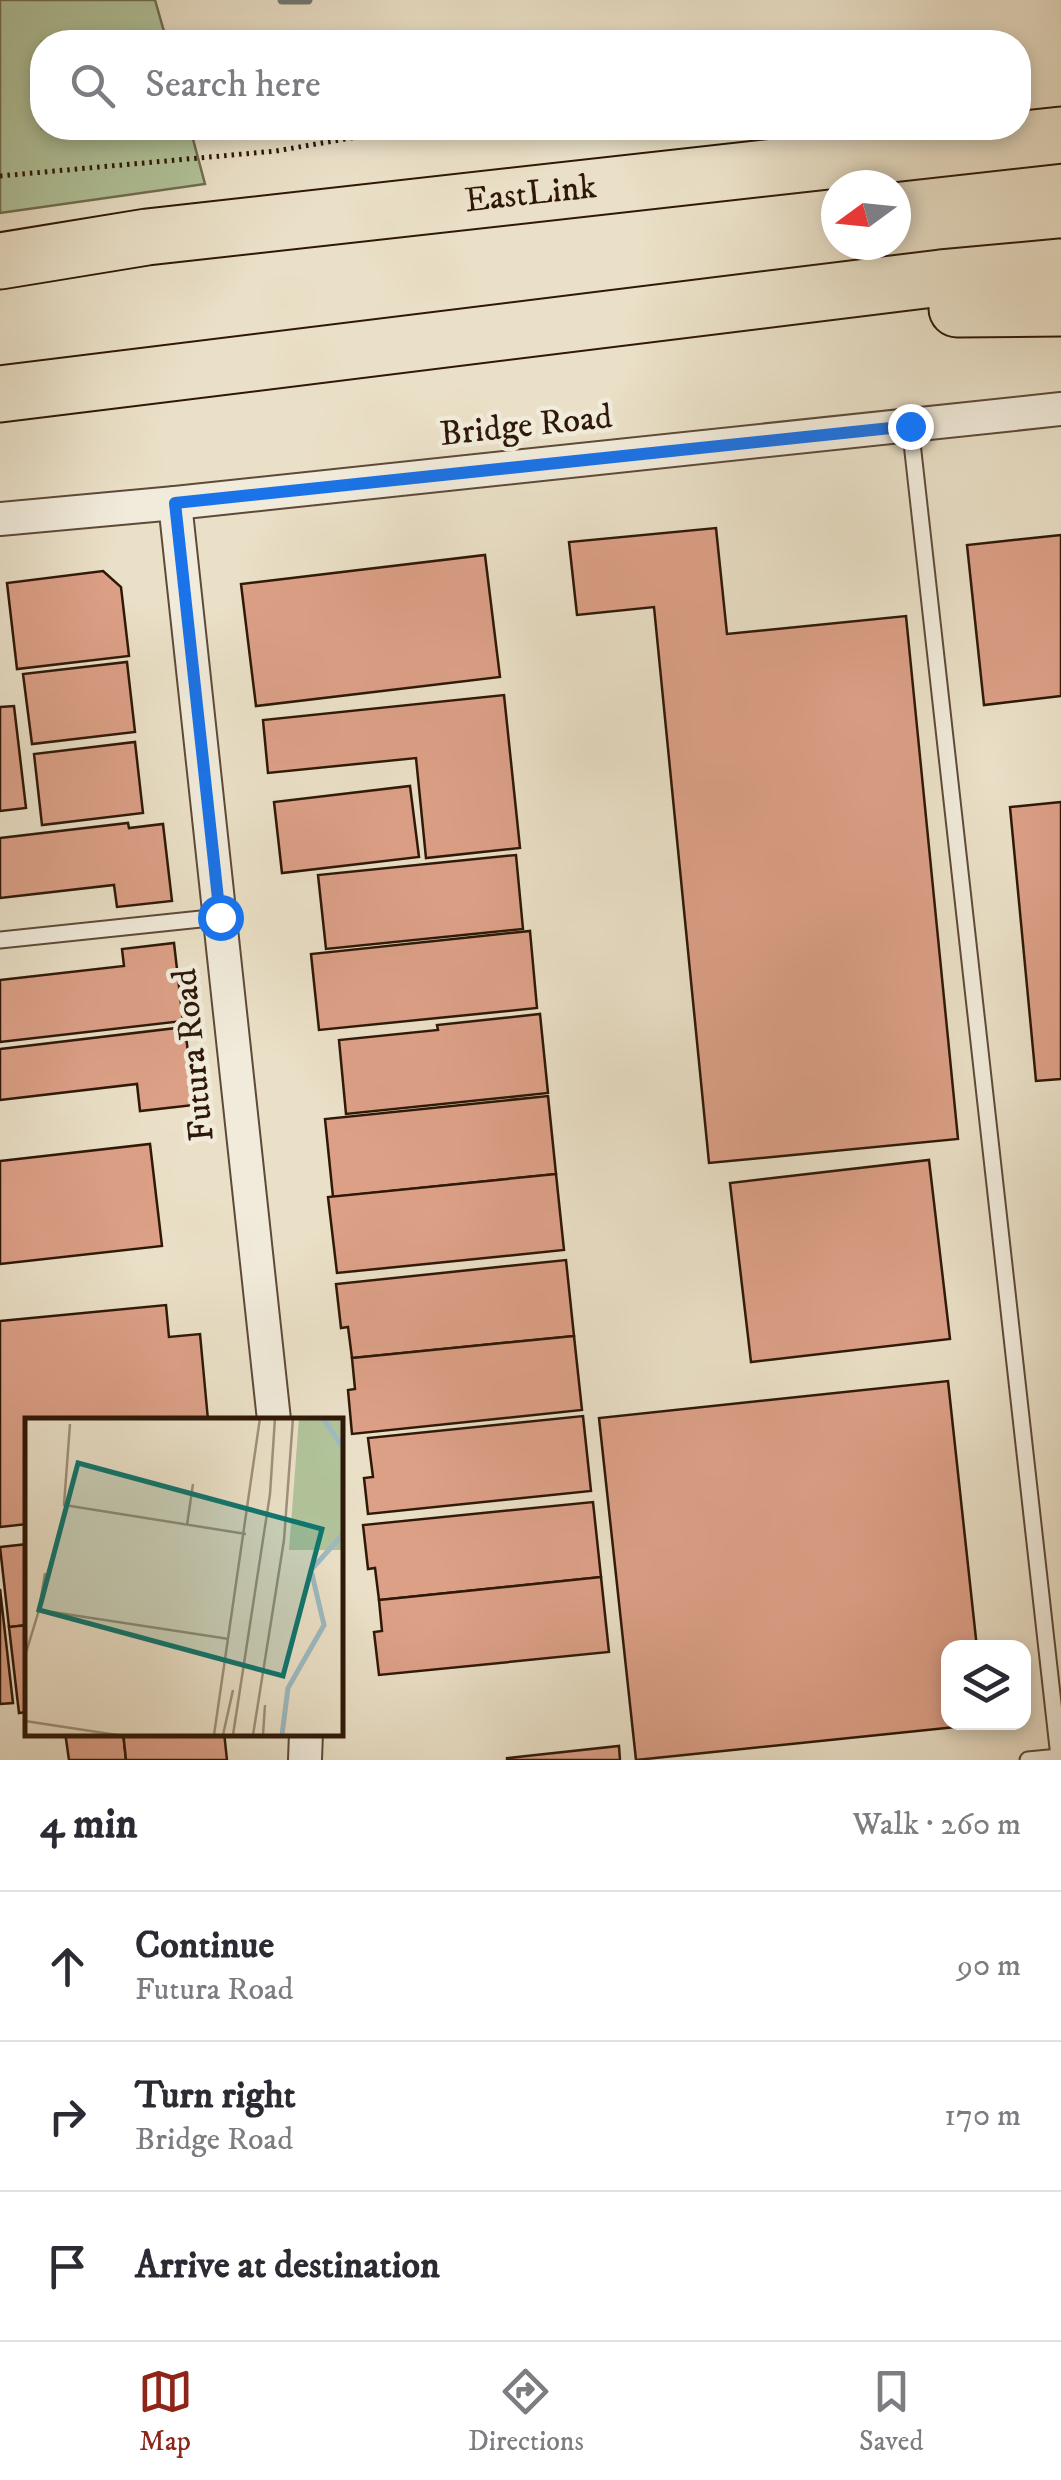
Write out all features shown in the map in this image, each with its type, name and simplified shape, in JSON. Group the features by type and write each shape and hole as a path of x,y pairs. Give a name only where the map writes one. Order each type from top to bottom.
{"highway":[{"path":"1031,119 1061,111"},
{"name":"EastLink","path":"1031,138 1061,135"},
{"path":"897,154 951,140"},
{"name":"EastLink","path":"0,262 148,237 1018,140"},
{"path":"0,394 942,278 1061,268"},
{"path":"674,312 1061,308"}],"street":[{"name":"Bridge Road","path":"0,519 1061,410"},
{"name":"Futura Road","path":"175,503 274,1418"},
{"path":"304,1760 306,1735"}],"lane":[{"path":"910,426 1060,1757 1028,1760"},
{"path":"0,940 220,917"}],"path":[{"path":"0,176 276,151 339,140"}],"green space":[{"path":"0,0 155,0 164,30 30,30 30,140 193,140 205,184 0,213"}],"building":[{"path":"716,528 727,634 906,616 958,1139 709,1163 654,607 577,615 569,542"},
{"path":"1061,535 1061,696 984,705 967,545"},
{"path":"485,555 500,677 256,706 241,584"},
{"path":"103,571 121,587 129,656 17,669 7,583"},
{"path":"127,662 135,732 32,744 23,674"},
{"path":"504,695 520,848 426,858 416,758 268,773 263,720"},
{"path":"14,706 26,808 0,811 0,707"},
{"path":"135,742 143,813 42,825 34,754"},
{"path":"410,786 419,857 282,873 274,802"},
{"path":"1061,802 1061,1079 1036,1081 1010,807"},
{"path":"128,823 129,828 163,824 172,901 117,907 114,885 0,898 0,838"},
{"path":"516,855 523,929 326,949 318,875"},
{"path":"530,931 537,1008 319,1030 311,954"},
{"path":"174,943 183,1021 0,1042 0,980 124,966 122,949"},
{"path":"540,1014 548,1093 346,1114 339,1040"},
{"path":"185,1027 194,1105 140,1111 137,1084 0,1100 0,1049"},
{"path":"548,1096 556,1174 333,1197 325,1119"},
{"path":"150,1144 162,1246 0,1264 0,1161"},
{"path":"929,1160 950,1339 751,1362 730,1183"},
{"path":"556,1174 564,1250 337,1273 328,1197"},
{"path":"566,1260 574,1336 352,1358 348,1327 341,1328 336,1284"},
{"path":"166,1305 169,1337 200,1334 208,1418 25,1418 25,1524 0,1527 0,1321"},
{"path":"574,1336 582,1410 352,1434 348,1390 355,1389 352,1358"},
{"path":"948,1381 976,1640 941,1640 941,1729 636,1760 599,1418"},
{"path":"583,1416 591,1491 368,1514 364,1478 373,1477 368,1438"},
{"path":"593,1502 601,1577 379,1600 375,1568 368,1569 363,1525"},
{"path":"25,1544 25,1625 9,1627 0,1547"},
{"path":"601,1577 609,1652 379,1675 374,1632 382,1631 379,1600"},
{"path":"0,1589 13,1703 0,1704"},
{"path":"25,1625 25,1712 19,1713 9,1627"},
{"path":"65,1735 123,1735 126,1760 69,1760"},
{"path":"123,1735 224,1735 227,1760 126,1760"},
{"path":"619,1746 620,1760 507,1760 507,1758"}],"waterway":[{"path":"282,0 308,0"}],"route":[{"path":"220,917 175,503 910,426"}]}
